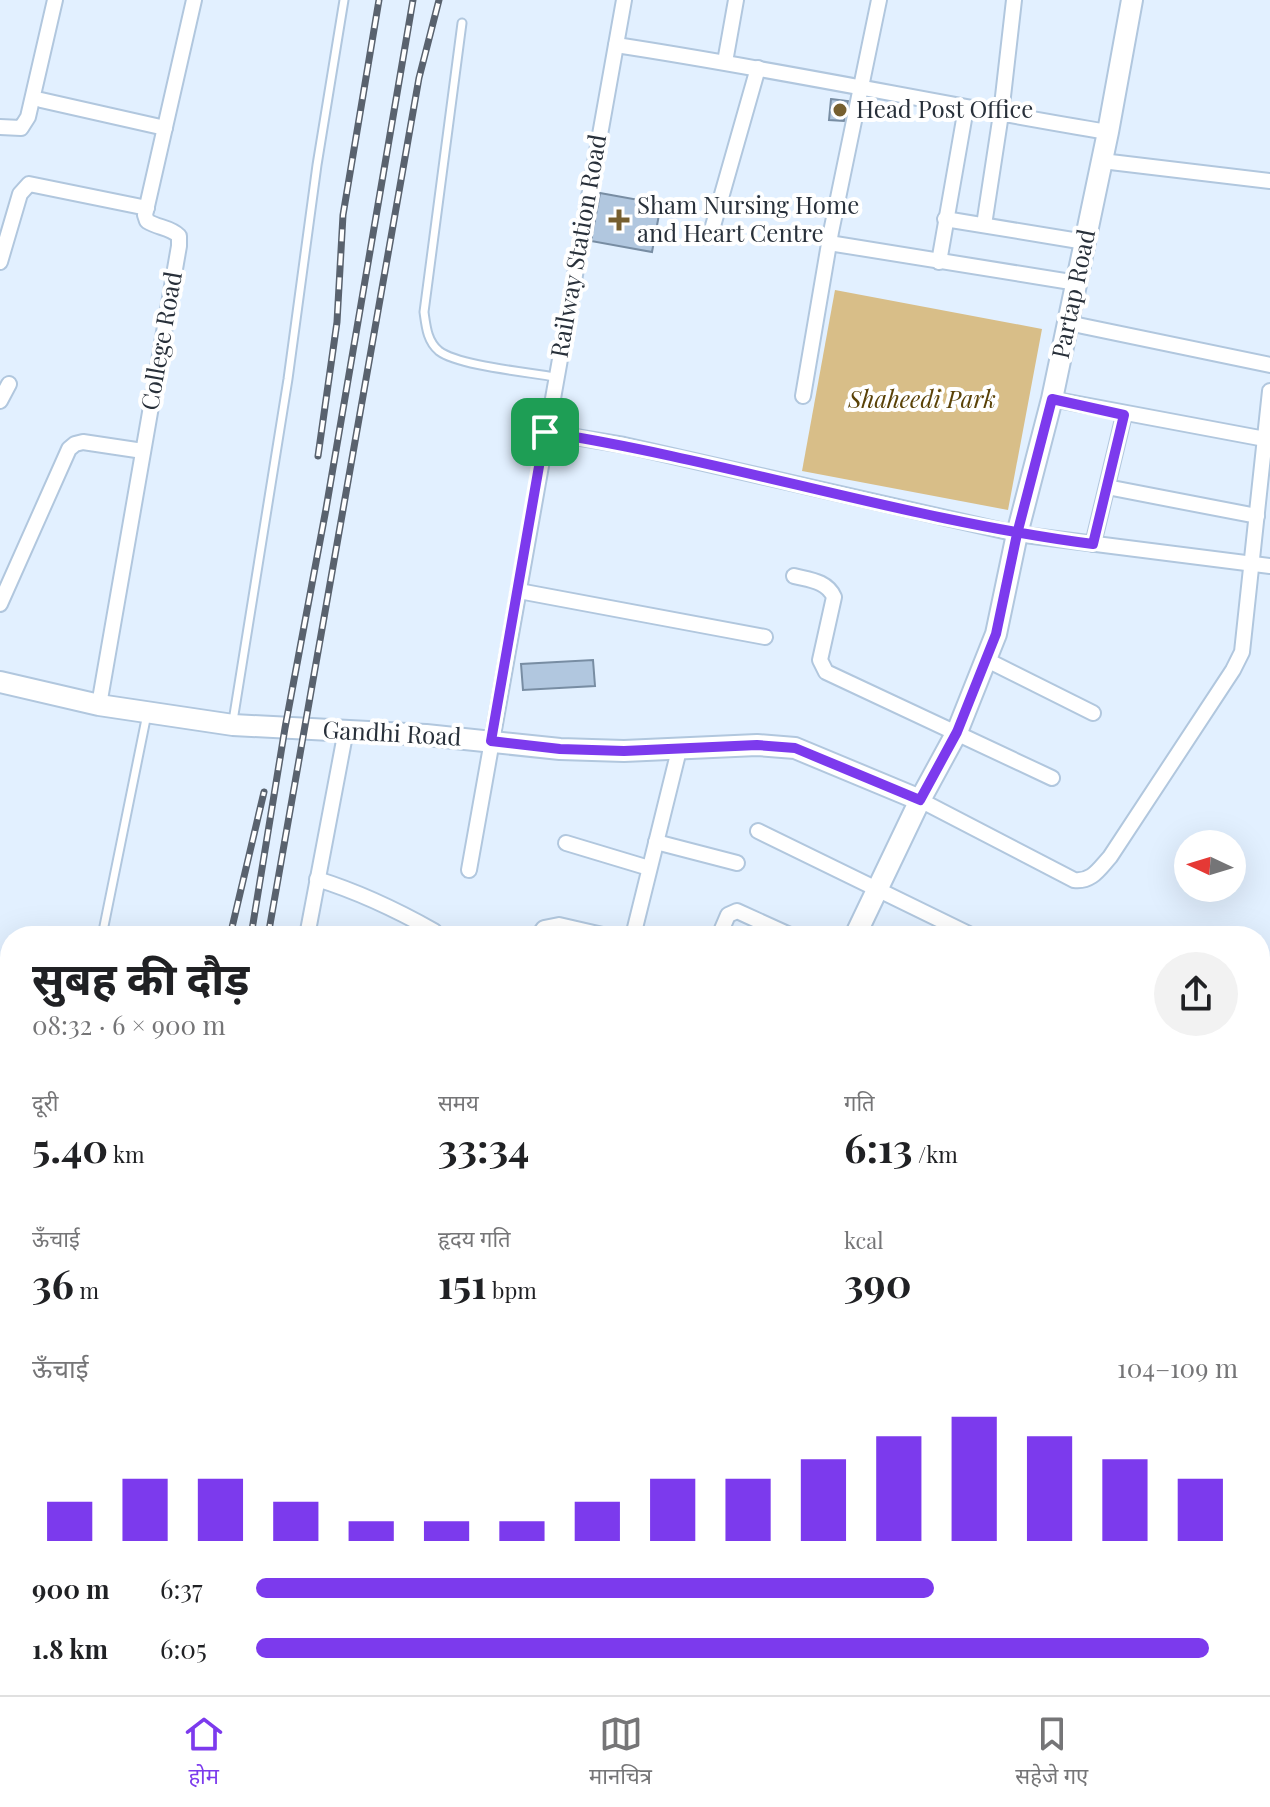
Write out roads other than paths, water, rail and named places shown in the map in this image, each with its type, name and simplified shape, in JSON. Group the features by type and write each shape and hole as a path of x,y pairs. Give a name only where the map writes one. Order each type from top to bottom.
{"street":[{"path":"0,127 21,128 28,117 55,0"},
{"path":"0,262 20,194 23,187 29,184 147,208 194,0"},
{"name":"Railway Station Road","path":"469,870 624,0"},
{"path":"725,62 736,0"},
{"path":"803,396 829,243 879,0"},
{"path":"984,225 1014,0"},
{"name":"Partap Road","path":"860,926 920,800 957,732 996,634 1077,283 1132,0"},
{"path":"616,45 1108,132"},
{"path":"713,226 758,68"},
{"path":"41,100 165,128"},
{"path":"939,262 966,108"},
{"path":"1102,161 1270,181"},
{"name":"College Road","path":"99,705 179,246 179,236 173,230 147,221 147,208"},
{"path":"945,219 1085,242"},
{"path":"829,243 1077,283"},
{"path":"1068,323 1270,365"},
{"path":"0,401 9,384"},
{"path":"920,800 1066,877 1084,881 1110,857 1242,652 1266,464 1270,391"},
{"path":"1052,399 1124,415 1265,439"},
{"path":"1093,544 1124,415"},
{"path":"545,432 624,445 1017,534 1270,566"},
{"path":"0,604 69,449 83,442 143,451"},
{"path":"1107,487 1257,516"},
{"path":"794,576 822,583 831,589 834,597 820,660 826,672 1052,778"},
{"path":"519,591 765,637"},
{"path":"987,660 1093,713"},
{"name":"Gandhi Road","path":"0,682 99,705 233,725 346,730 560,749 679,750 757,745 795,748 920,800"},
{"path":"309,926 346,730"},
{"path":"635,926 679,750"},
{"path":"758,831 952,926"},
{"path":"656,842 737,863"},
{"path":"566,843 649,868"},
{"path":"317,879 358,891 425,926"},
{"path":"723,926 728,915 737,911 770,926"}],"lane":[{"path":"233,725 344,0"},
{"path":"462,23 424,312 427,334 438,350 455,359 555,377"},
{"path":"104,926 148,712"}],"railway":[{"path":"318,456 337,322 343,215 379,0"},
{"path":"253,926 413,0"},
{"path":"270,926 419,78 439,0"},
{"path":"232,926 264,792"}],"place":[{"name":"Head Post Office","path":"840,110"},
{"name":"Sham Nursing Home and Heart Centre","path":"619,220"}],"park label":[{"name":"Shaheedi Park","path":"922,400"}]}
